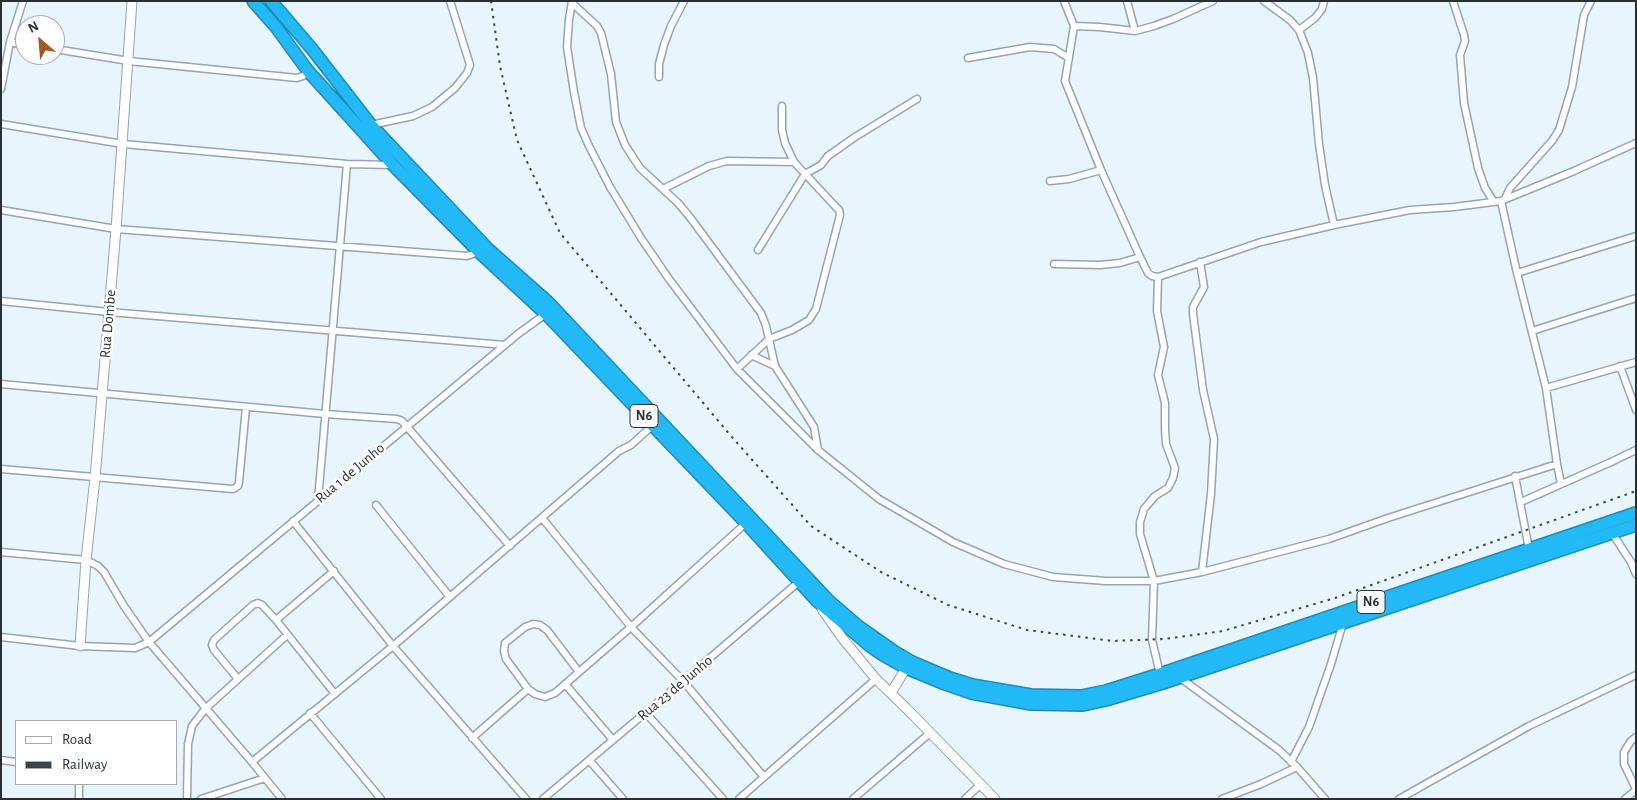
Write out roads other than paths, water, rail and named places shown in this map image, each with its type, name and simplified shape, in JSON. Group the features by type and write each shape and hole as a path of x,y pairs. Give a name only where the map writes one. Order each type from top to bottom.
{"highway":[{"name":"N6","path":"253,1 276,27 308,71 392,165 478,250 550,312 652,426 802,578 858,626 895,652 912,662 950,678 972,685 1031,696 1081,696 1106,691 1636,513"},
{"name":"N6","path":"271,1 312,49 371,126 802,578 817,601 870,646 906,668 924,676 971,693 1031,704 1083,705 1106,700 1179,677 1636,525"}],"street":[{"path":"1,89 10,42 23,1"},
{"name":"Rua Dombe","path":"80,646 86,560 96,478 123,144 132,1"},
{"path":"371,126 413,116 432,107 446,97 467,73 470,65 450,1"},
{"path":"659,77 659,64 664,45 684,1"},
{"path":"1064,1 1074,26 1066,81 1101,170 1140,257 1148,273 1152,276 1158,277 1261,242 1334,225 1410,210 1500,201 1574,171 1636,142"},
{"path":"1128,1 1135,31"},
{"path":"1192,1 1195,9"},
{"path":"1074,26 1135,31 1154,26 1212,1"},
{"path":"1264,1 1290,20 1299,30 1308,53 1312,70 1325,185 1334,225"},
{"path":"1299,30 1315,18 1322,9 1324,1"},
{"path":"1453,1 1464,35 1460,55 1464,103 1478,168 1485,188 1500,201 1546,388 1561,484"},
{"path":"1500,201 1552,141 1559,130 1572,87 1584,15 1590,1"},
{"path":"572,2 597,26 601,33 611,74 616,122 626,145 640,168 689,216 761,313 775,366 814,427 818,450"},
{"path":"572,2 567,47 582,128 589,146 640,238 737,369 818,450 879,499 953,542 1004,564 1053,577 1106,581 1154,581 1202,572 1329,540 1388,518 1557,464"},
{"path":"10,42 15,43"},
{"path":"968,58 1030,46 1054,49 1070,58"},
{"path":"65,51 129,61 297,78 303,76 308,71"},
{"path":"758,250 805,174 818,167 828,156 855,137 917,99"},
{"path":"737,369 769,339 806,323 816,309 840,215 836,206 794,162 785,143 782,130 782,106"},
{"path":"1,124 123,144 347,164 392,165"},
{"path":"663,189 709,166 727,161 794,162"},
{"path":"318,500 347,164"},
{"path":"1050,182 1101,170"},
{"path":"1,210 116,229 467,256 478,250"},
{"path":"1517,273 1636,236"},
{"path":"1054,264 1100,265 1120,263 1140,257"},
{"path":"1200,262 1204,287 1194,307 1193,314 1202,390 1214,439 1211,494 1202,572"},
{"path":"1158,277 1157,311 1164,347 1158,375 1166,403 1166,444 1175,468 1168,488 1155,496 1144,509 1140,522 1140,534 1154,581 1152,640 1160,674"},
{"path":"1532,331 1636,298"},
{"path":"1,301 109,312 506,344"},
{"name":"Rua 1 de Junho","path":"149,642 506,344 550,312"},
{"path":"751,355 775,366"},
{"path":"1546,388 1636,362"},
{"path":"1620,366 1636,410"},
{"path":"1,384 397,419 402,421 510,546"},
{"path":"1,469 233,489 238,486 239,482 246,407"},
{"path":"252,762 393,646 619,450 631,445 652,426"},
{"path":"1521,502 1636,450"},
{"path":"1516,476 1529,549"},
{"path":"376,505 450,596"},
{"path":"542,518 631,627 683,681 764,777"},
{"path":"293,521 393,646 526,799"},
{"path":"579,672 547,630 540,625 533,624 525,627 505,643 506,659 528,689 535,694 545,697 555,693 631,627 746,523"},
{"path":"1612,534 1631,562 1636,574"},
{"path":"1,552 86,560 98,566 104,572 149,642 282,799"},
{"path":"276,620 334,571"},
{"name":"Rua 23 de Junho","path":"543,799 802,578"},
{"path":"817,601 834,626 876,679 995,799"},
{"path":"238,679 212,645 214,640 253,605 258,603 276,620 335,694"},
{"path":"1291,762 1309,727 1343,622"},
{"path":"187,799 189,735 192,726 205,709 287,634"},
{"path":"1,637 80,646 135,648 149,642"},
{"path":"891,693 906,668"},
{"path":"1399,799 1529,726 1636,675"},
{"path":"1179,677 1257,734 1297,767 1324,799"},
{"path":"739,799 876,679"},
{"path":"565,684 613,740"},
{"path":"472,738 528,689"},
{"path":"646,712 723,799"},
{"path":"310,713 381,799"},
{"path":"853,799 930,733"},
{"path":"1625,799 1636,790 1624,764 1624,752 1636,737"},
{"path":"1,760 15,762"},
{"path":"589,760 623,799"},
{"path":"1222,799 1261,784 1297,767"},
{"path":"201,799 265,778"},
{"path":"965,799 981,784"},
{"path":"79,785 79,799"}],"railway":[{"path":"491,1 500,66 517,140 560,233 731,436 811,526 881,572 948,605 1027,630 1113,641 1164,639 1223,631 1335,598 1636,491"}]}
